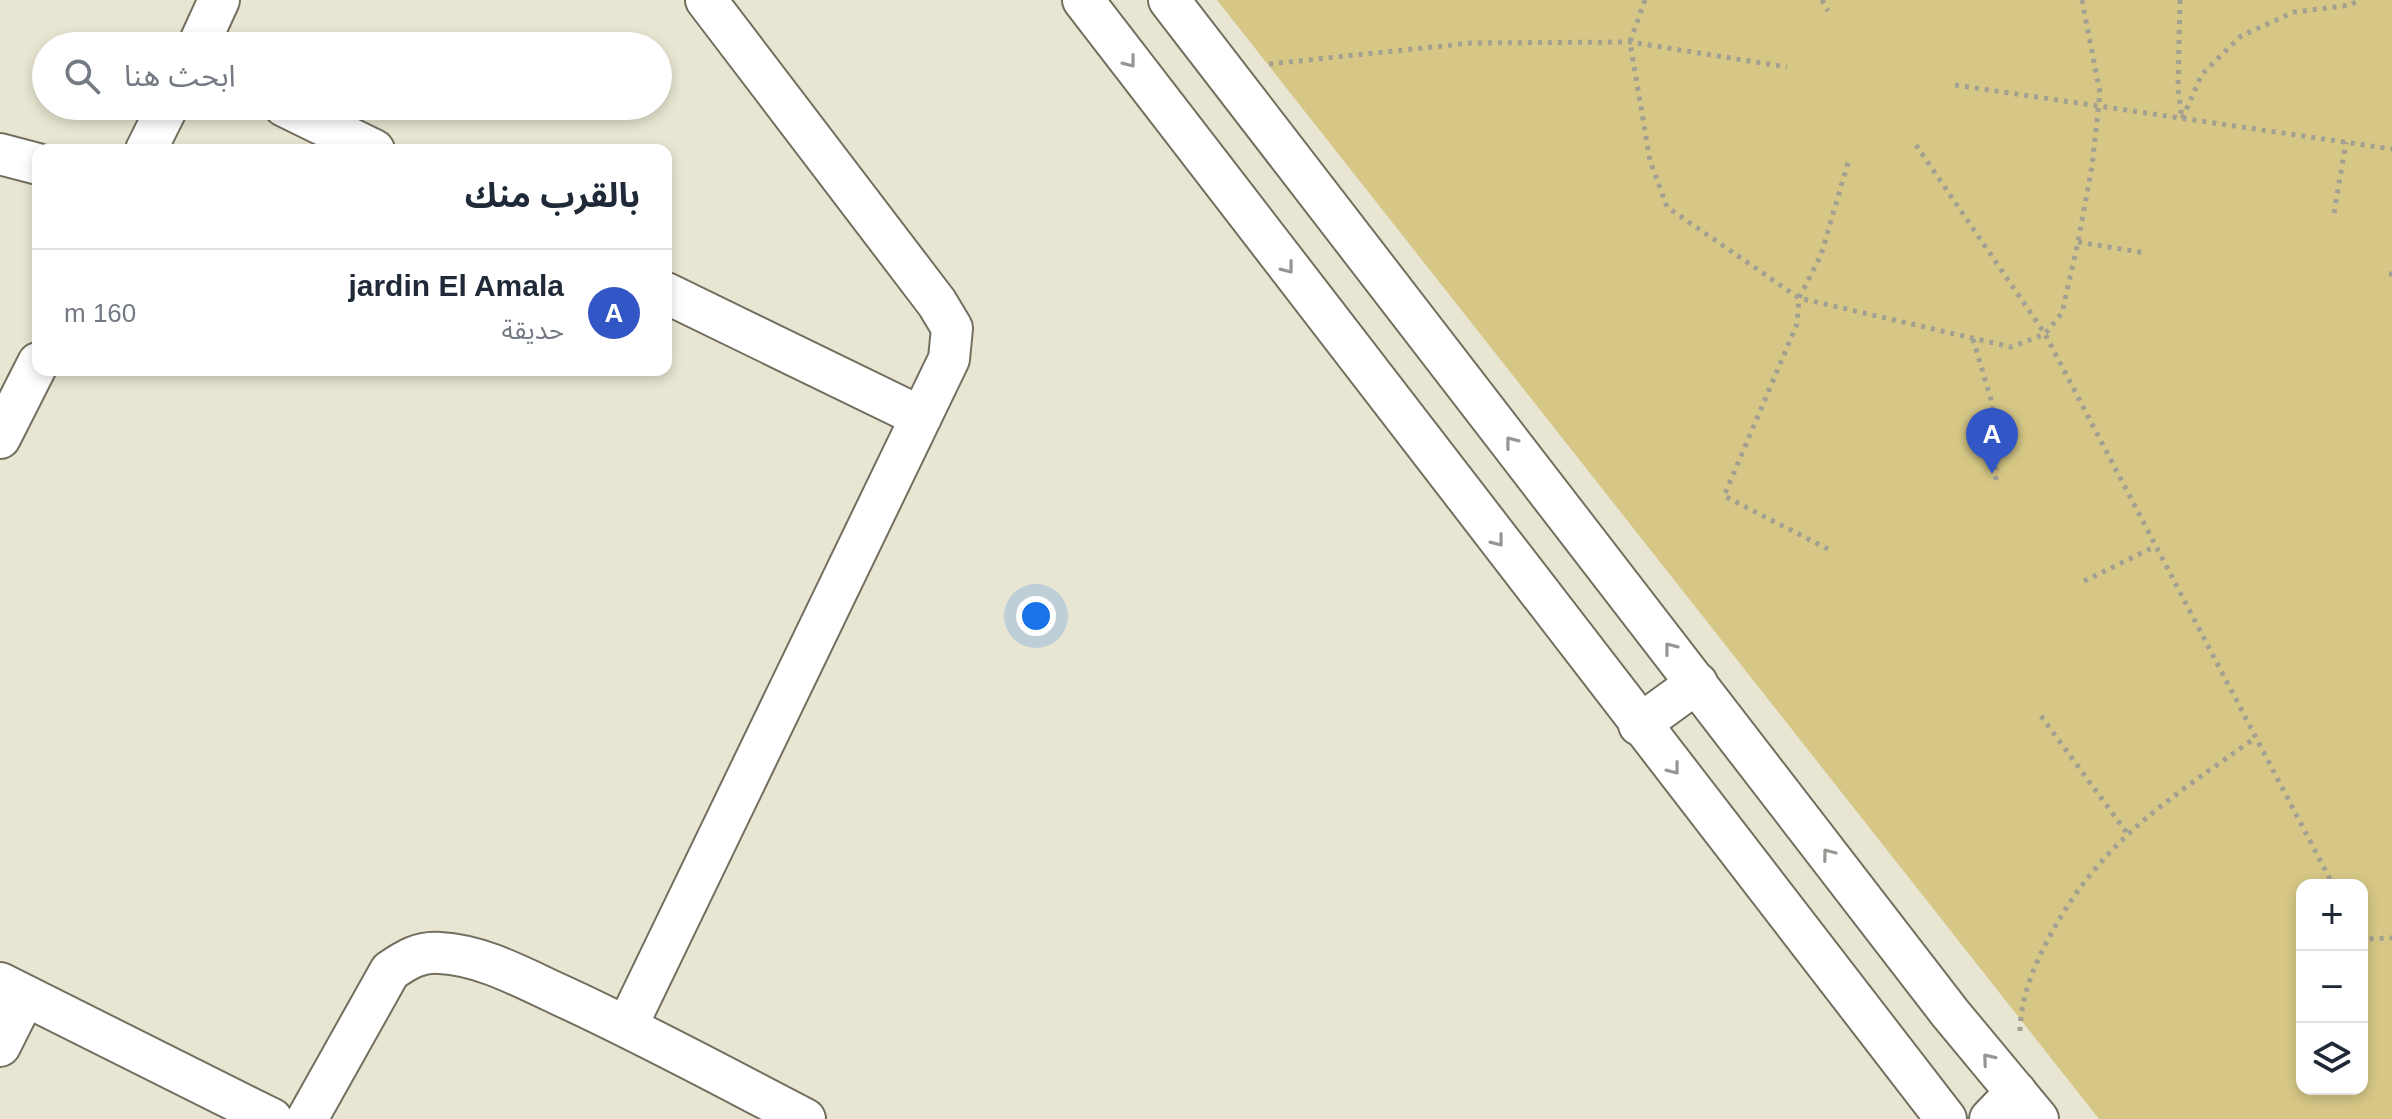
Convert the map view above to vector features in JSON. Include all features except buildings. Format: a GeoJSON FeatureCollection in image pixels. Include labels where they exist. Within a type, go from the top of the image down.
{"type":"FeatureCollection","features":[{"type":"Feature","properties":{"kind":"street"},"geometry":{"type":"LineString","coordinates":[[204,32],[219,0]]}},
{"type":"Feature","properties":{"kind":"street"},"geometry":{"type":"LineString","coordinates":[[627,1026],[949,359],[952,328],[937,303],[706,0]]}},
{"type":"Feature","properties":{"kind":"street"},"geometry":{"type":"LineString","coordinates":[[1083,0],[1639,725],[1946,1119]]}},
{"type":"Feature","properties":{"kind":"street"},"geometry":{"type":"LineString","coordinates":[[1169,0],[1950,1013],[2015,1110]]}},
{"type":"Feature","properties":{"kind":"street"},"geometry":{"type":"LineString","coordinates":[[149,144],[161,120]]}},
{"type":"Feature","properties":{"kind":"street"},"geometry":{"type":"LineString","coordinates":[[313,120],[362,144]]}},
{"type":"Feature","properties":{"kind":"street"},"geometry":{"type":"LineString","coordinates":[[0,154],[32,162]]}},
{"type":"Feature","properties":{"kind":"street"},"geometry":{"type":"LineString","coordinates":[[672,296],[921,417]]}},
{"type":"Feature","properties":{"kind":"street"},"geometry":{"type":"LineString","coordinates":[[0,438],[32,375]]}},
{"type":"Feature","properties":{"kind":"street"},"geometry":{"type":"LineString","coordinates":[[1639,725],[1697,683]]}},
{"type":"Feature","properties":{"kind":"street"},"geometry":{"type":"LineString","coordinates":[[307,1119],[390,971],[413,955],[439,952],[497,967],[627,1026],[805,1119]]}},
{"type":"Feature","properties":{"kind":"street"},"geometry":{"type":"LineString","coordinates":[[0,1046],[12,990],[272,1119]]}},
{"type":"Feature","properties":{"kind":"path"},"geometry":{"type":"LineString","coordinates":[[1645,0],[1630,42],[1650,161],[1667,207],[1799,298],[2011,347],[2045,334],[2062,313],[2078,242],[2099,104],[2093,50],[2082,0]]}},
{"type":"Feature","properties":{"kind":"path"},"geometry":{"type":"LineString","coordinates":[[1822,0],[1828,11]]}},
{"type":"Feature","properties":{"kind":"path"},"geometry":{"type":"LineString","coordinates":[[2180,0],[2178,88],[2182,119]]}},
{"type":"Feature","properties":{"kind":"path"},"geometry":{"type":"LineString","coordinates":[[2182,119],[2202,74],[2241,36],[2294,12],[2350,5],[2360,0]]}},
{"type":"Feature","properties":{"kind":"path"},"geometry":{"type":"LineString","coordinates":[[1220,67],[1315,61],[1471,43],[1630,42],[1787,67]]}},
{"type":"Feature","properties":{"kind":"path"},"geometry":{"type":"LineString","coordinates":[[1955,85],[2392,149]]}},
{"type":"Feature","properties":{"kind":"path"},"geometry":{"type":"LineString","coordinates":[[2334,213],[2346,142]]}},
{"type":"Feature","properties":{"kind":"path"},"geometry":{"type":"LineString","coordinates":[[1916,145],[2045,334],[2330,879]]}},
{"type":"Feature","properties":{"kind":"path"},"geometry":{"type":"LineString","coordinates":[[1828,549],[1724,496],[1797,324],[1799,298],[1821,255],[1849,159]]}},
{"type":"Feature","properties":{"kind":"path"},"geometry":{"type":"LineString","coordinates":[[2078,242],[2146,253]]}},
{"type":"Feature","properties":{"kind":"path"},"geometry":{"type":"LineString","coordinates":[[1973,339],[1992,403],[1996,482]]}},
{"type":"Feature","properties":{"kind":"path"},"geometry":{"type":"LineString","coordinates":[[2084,581],[2156,546]]}},
{"type":"Feature","properties":{"kind":"path"},"geometry":{"type":"LineString","coordinates":[[2041,716],[2127,833]]}},
{"type":"Feature","properties":{"kind":"path"},"geometry":{"type":"LineString","coordinates":[[2015,1110],[2021,1008],[2038,958],[2074,891],[2127,833],[2255,738]]}},
{"type":"Feature","properties":{"kind":"path"},"geometry":{"type":"LineString","coordinates":[[2368,939],[2392,938]]}},
{"type":"Feature","properties":{"kind":"shaded area"},"geometry":{"type":"Polygon","coordinates":[[[1217,0],[2392,0],[2392,1119],[2099,1119],[1217,0]]]}},
{"type":"Feature","properties":{"kind":"place","name":"jardin El Amala"},"geometry":{"type":"Point","coordinates":[1992,474]}}]}
